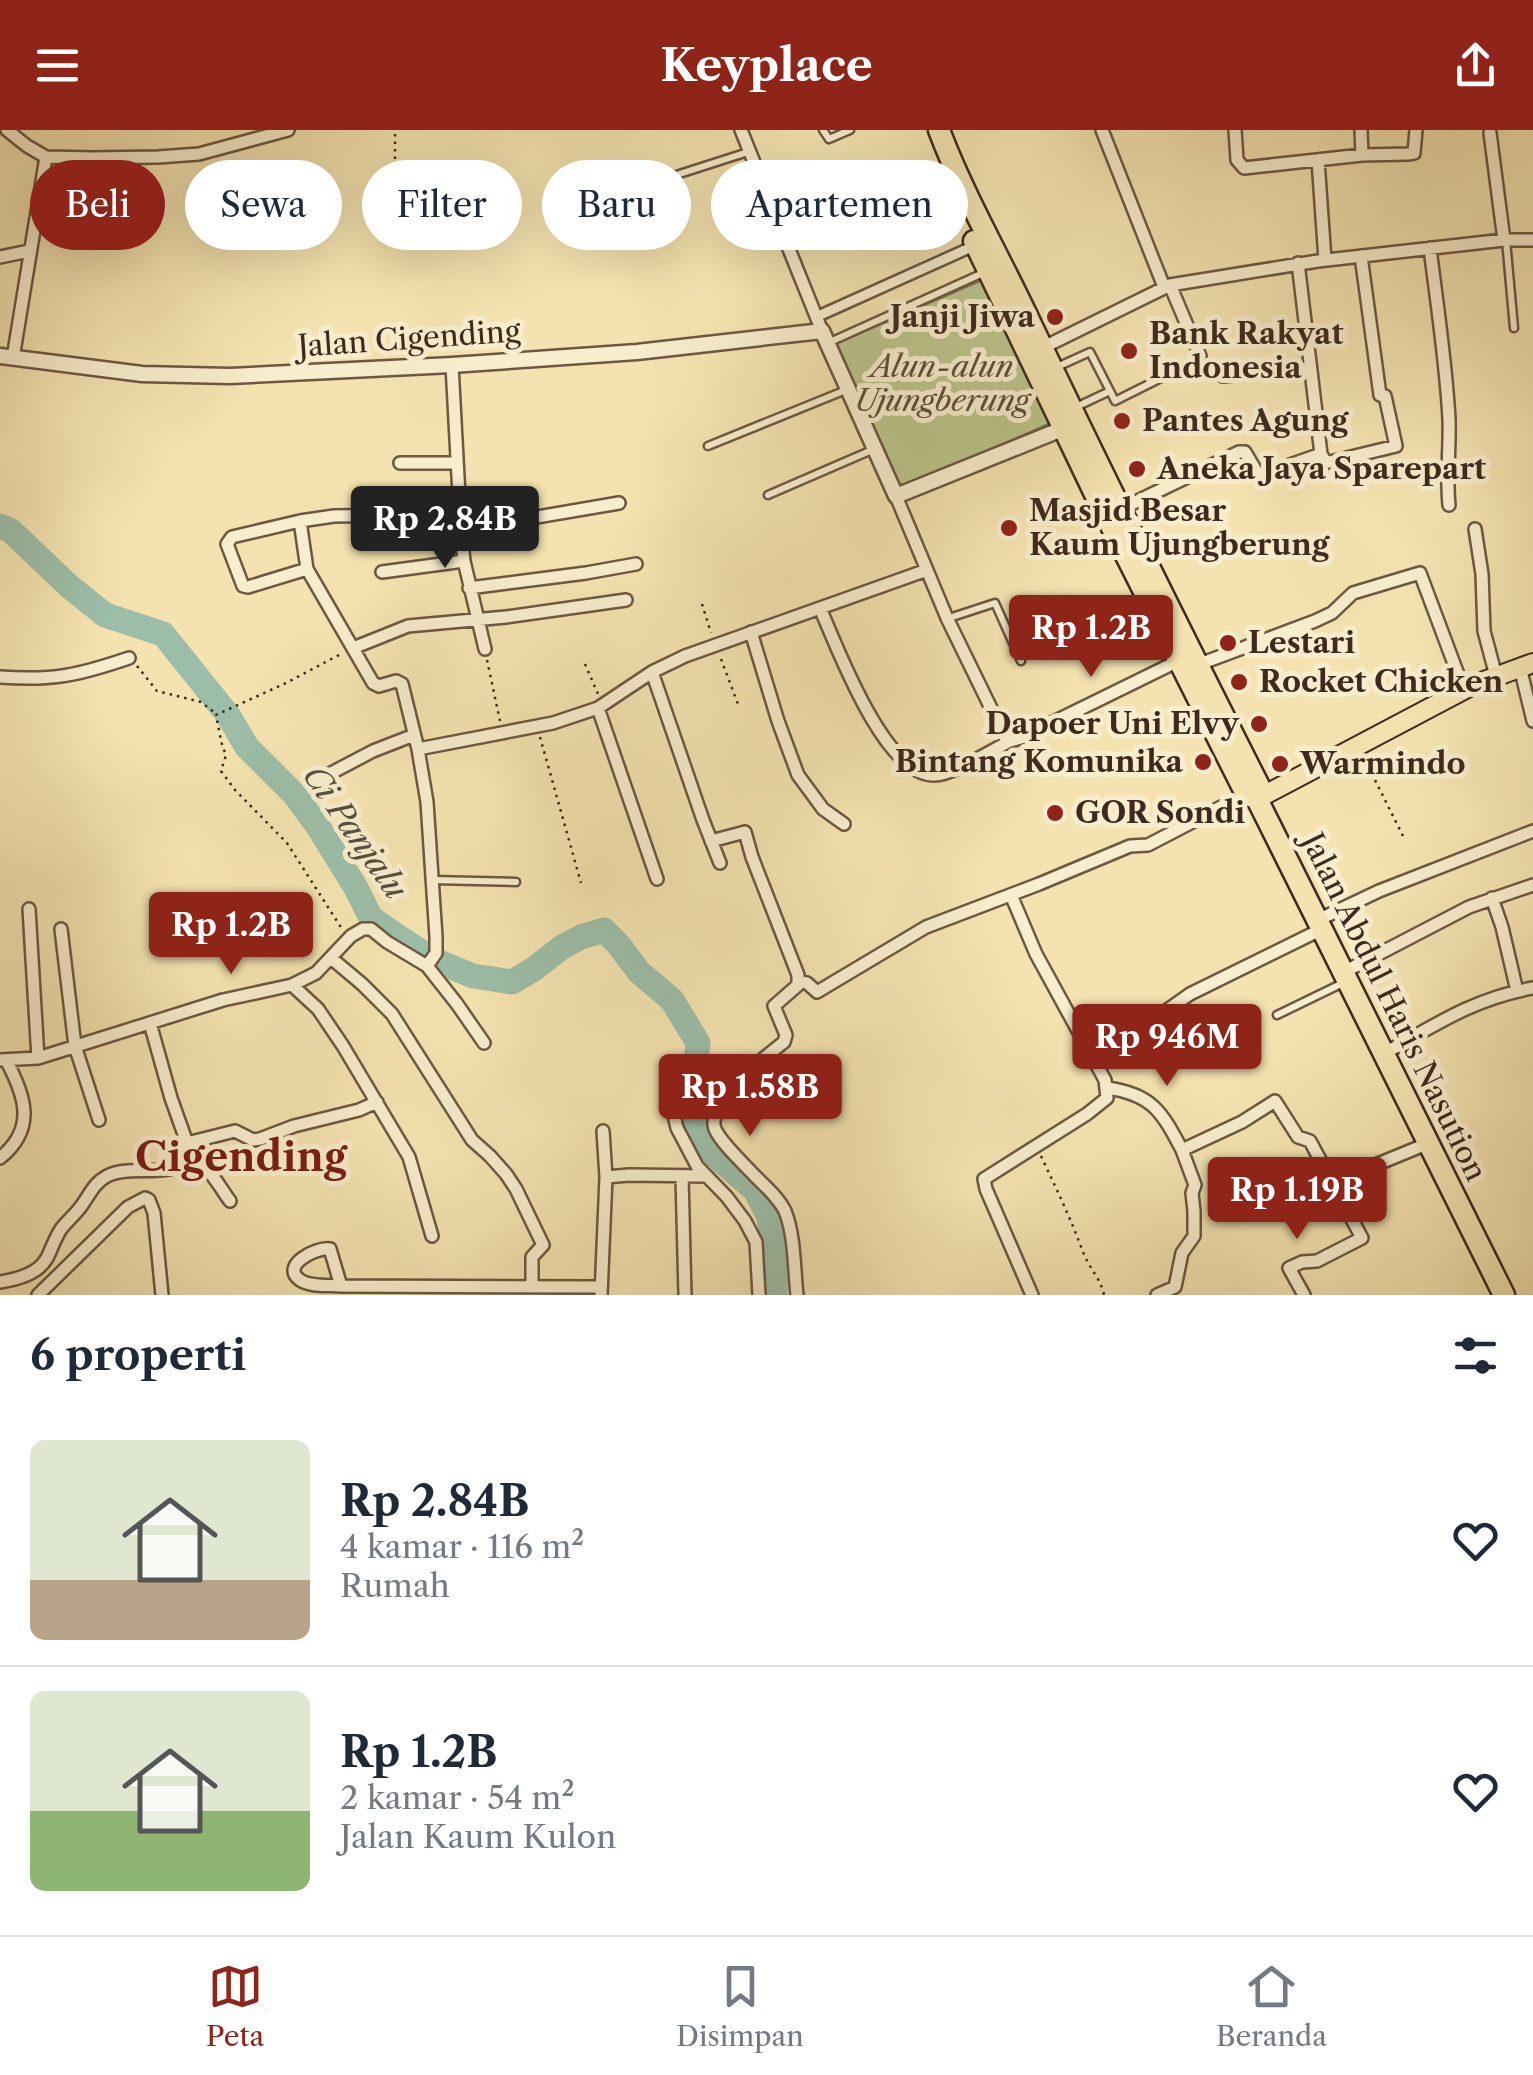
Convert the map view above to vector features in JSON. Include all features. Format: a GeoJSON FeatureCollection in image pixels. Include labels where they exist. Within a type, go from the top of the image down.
{"type":"FeatureCollection","features":[{"type":"Feature","properties":{"kind":"highway","name":"Jalan Abdul Haris Nasution"},"geometry":{"type":"LineString","coordinates":[[924,130],[988,270],[1120,510],[1188,663]]}},
{"type":"Feature","properties":{"kind":"highway","name":"Jalan Abdul Haris Nasution"},"geometry":{"type":"LineString","coordinates":[[939,130],[1053,370],[1091,496],[1259,786],[1252,796],[1347,976],[1504,1295]]}},
{"type":"Feature","properties":{"kind":"main road"},"geometry":{"type":"LineString","coordinates":[[1252,796],[1466,688],[1527,665]]}},
{"type":"Feature","properties":{"kind":"street"},"geometry":{"type":"LineString","coordinates":[[7,130],[46,157],[158,158],[199,154],[268,132],[288,130]]}},
{"type":"Feature","properties":{"kind":"street"},"geometry":{"type":"LineString","coordinates":[[740,130],[874,450],[1006,738]]}},
{"type":"Feature","properties":{"kind":"street"},"geometry":{"type":"LineString","coordinates":[[1102,130],[1200,356]]}},
{"type":"Feature","properties":{"kind":"street"},"geometry":{"type":"LineString","coordinates":[[1235,130],[1237,160],[1244,168],[1414,153],[1416,130]]}},
{"type":"Feature","properties":{"kind":"street"},"geometry":{"type":"LineString","coordinates":[[1361,130],[1362,155]]}},
{"type":"Feature","properties":{"kind":"street"},"geometry":{"type":"LineString","coordinates":[[1490,132],[1505,240]]}},
{"type":"Feature","properties":{"kind":"street"},"geometry":{"type":"LineString","coordinates":[[6,357],[46,157]]}},
{"type":"Feature","properties":{"kind":"street"},"geometry":{"type":"LineString","coordinates":[[1318,160],[1326,260]]}},
{"type":"Feature","properties":{"kind":"street"},"geometry":{"type":"LineString","coordinates":[[1042,348],[1167,286],[1298,263],[1533,240]]}},
{"type":"Feature","properties":{"kind":"street"},"geometry":{"type":"LineString","coordinates":[[822,330],[976,245]]}},
{"type":"Feature","properties":{"kind":"street"},"geometry":{"type":"LineString","coordinates":[[1430,248],[1446,369],[1450,505]]}},
{"type":"Feature","properties":{"kind":"street"},"geometry":{"type":"LineString","coordinates":[[0,257],[29,251]]}},
{"type":"Feature","properties":{"kind":"street"},"geometry":{"type":"LineString","coordinates":[[1298,263],[1320,454],[1330,462],[1396,446],[1385,396],[1380,395],[1361,256]]}},
{"type":"Feature","properties":{"kind":"street","name":"Jalan Cigending"},"geometry":{"type":"LineString","coordinates":[[6,357],[142,374],[322,373],[637,352],[822,330]]}},
{"type":"Feature","properties":{"kind":"street"},"geometry":{"type":"LineString","coordinates":[[452,365],[464,561],[485,649]]}},
{"type":"Feature","properties":{"kind":"street"},"geometry":{"type":"LineString","coordinates":[[1223,376],[1310,368]]}},
{"type":"Feature","properties":{"kind":"street"},"geometry":{"type":"LineString","coordinates":[[896,496],[1008,460],[1070,420]]}},
{"type":"Feature","properties":{"kind":"street"},"geometry":{"type":"LineString","coordinates":[[1120,510],[1239,452],[1245,452],[1258,474],[1320,454]]}},
{"type":"Feature","properties":{"kind":"street"},"geometry":{"type":"LineString","coordinates":[[400,463],[456,463]]}},
{"type":"Feature","properties":{"kind":"street"},"geometry":{"type":"LineString","coordinates":[[461,530],[620,503]]}},
{"type":"Feature","properties":{"kind":"street"},"geometry":{"type":"LineString","coordinates":[[307,569],[248,588],[240,582],[227,544],[232,537],[334,516],[460,514]]}},
{"type":"Feature","properties":{"kind":"street"},"geometry":{"type":"LineString","coordinates":[[300,521],[307,569],[376,686],[400,681],[427,802],[430,961],[484,1043]]}},
{"type":"Feature","properties":{"kind":"street"},"geometry":{"type":"LineString","coordinates":[[1475,529],[1482,574],[1484,631],[1496,676]]}},
{"type":"Feature","properties":{"kind":"street"},"geometry":{"type":"LineString","coordinates":[[382,572],[464,561]]}},
{"type":"Feature","properties":{"kind":"street"},"geometry":{"type":"LineString","coordinates":[[469,588],[636,564]]}},
{"type":"Feature","properties":{"kind":"street"},"geometry":{"type":"LineString","coordinates":[[418,749],[537,726],[600,706],[652,672],[716,645],[927,570]]}},
{"type":"Feature","properties":{"kind":"street"},"geometry":{"type":"LineString","coordinates":[[820,608],[864,706],[899,758],[920,772],[938,776],[1006,738],[1188,663],[1315,621],[1332,613],[1353,592],[1420,573],[1466,688]]}},
{"type":"Feature","properties":{"kind":"street"},"geometry":{"type":"LineString","coordinates":[[353,648],[408,626],[626,600]]}},
{"type":"Feature","properties":{"kind":"street"},"geometry":{"type":"LineString","coordinates":[[751,632],[798,775],[823,809],[844,824]]}},
{"type":"Feature","properties":{"kind":"street"},"geometry":{"type":"LineString","coordinates":[[0,677],[37,680],[84,674],[129,658]]}},
{"type":"Feature","properties":{"kind":"street"},"geometry":{"type":"LineString","coordinates":[[1527,665],[1533,721]]}},
{"type":"Feature","properties":{"kind":"street"},"geometry":{"type":"LineString","coordinates":[[652,672],[720,864]]}},
{"type":"Feature","properties":{"kind":"street"},"geometry":{"type":"LineString","coordinates":[[600,706],[656,879]]}},
{"type":"Feature","properties":{"kind":"street"},"geometry":{"type":"LineString","coordinates":[[316,781],[414,735]]}},
{"type":"Feature","properties":{"kind":"street"},"geometry":{"type":"LineString","coordinates":[[799,981],[817,992],[926,927],[1130,846],[1148,845],[1252,796]]}},
{"type":"Feature","properties":{"kind":"street"},"geometry":{"type":"LineString","coordinates":[[711,841],[745,832],[799,981],[774,1006],[786,1036],[784,1042],[711,1109]]}},
{"type":"Feature","properties":{"kind":"street"},"geometry":{"type":"LineString","coordinates":[[1087,1046],[1130,1024],[1158,1016],[1190,994],[1379,891],[1533,832]]}},
{"type":"Feature","properties":{"kind":"street"},"geometry":{"type":"LineString","coordinates":[[1347,976],[1432,924],[1533,885]]}},
{"type":"Feature","properties":{"kind":"street"},"geometry":{"type":"LineString","coordinates":[[1011,894],[1036,954],[1107,1088],[1106,1098],[1097,1106],[984,1179],[1032,1295]]}},
{"type":"Feature","properties":{"kind":"street"},"geometry":{"type":"LineString","coordinates":[[1492,898],[1517,991]]}},
{"type":"Feature","properties":{"kind":"street"},"geometry":{"type":"LineString","coordinates":[[29,909],[38,1058]]}},
{"type":"Feature","properties":{"kind":"street"},"geometry":{"type":"LineString","coordinates":[[61,929],[75,1046],[100,1120]]}},
{"type":"Feature","properties":{"kind":"street"},"geometry":{"type":"LineString","coordinates":[[0,1158],[24,1130],[25,1116],[17,1084],[3,1060],[38,1058],[222,1000],[292,985],[316,973],[348,938],[363,929],[371,929],[387,942],[430,961]]}},
{"type":"Feature","properties":{"kind":"street"},"geometry":{"type":"LineString","coordinates":[[331,958],[392,1014],[472,1140],[516,1189],[543,1245],[532,1257],[532,1286]]}},
{"type":"Feature","properties":{"kind":"street"},"geometry":{"type":"LineString","coordinates":[[292,985],[318,1009],[411,1161],[432,1236]]}},
{"type":"Feature","properties":{"kind":"street"},"geometry":{"type":"LineString","coordinates":[[1385,1053],[1479,1002],[1533,988]]}},
{"type":"Feature","properties":{"kind":"street"},"geometry":{"type":"LineString","coordinates":[[0,1282],[40,1268],[61,1230],[102,1179],[112,1173],[168,1170],[184,1164],[189,1157],[150,1024]]}},
{"type":"Feature","properties":{"kind":"street"},"geometry":{"type":"LineString","coordinates":[[680,1080],[681,1101],[673,1111],[677,1128],[697,1166],[746,1221],[756,1242],[758,1295]]}},
{"type":"Feature","properties":{"kind":"street"},"geometry":{"type":"LineString","coordinates":[[1107,1088],[1139,1096],[1162,1113],[1195,1185],[1194,1236],[1182,1254],[1174,1287],[1156,1295]]}},
{"type":"Feature","properties":{"kind":"street"},"geometry":{"type":"LineString","coordinates":[[681,1101],[711,1109]]}},
{"type":"Feature","properties":{"kind":"street"},"geometry":{"type":"LineString","coordinates":[[1182,1150],[1242,1122],[1275,1101],[1298,1137],[1310,1142],[1362,1238],[1318,1261],[1289,1268],[1304,1295]]}},
{"type":"Feature","properties":{"kind":"street"},"geometry":{"type":"LineString","coordinates":[[188,1143],[235,1131],[253,1140],[260,1139],[377,1102]]}},
{"type":"Feature","properties":{"kind":"street"},"geometry":{"type":"LineString","coordinates":[[711,1109],[714,1128],[784,1210],[797,1295]]}},
{"type":"Feature","properties":{"kind":"street"},"geometry":{"type":"LineString","coordinates":[[340,1286],[532,1286],[600,1291],[606,1177],[603,1130]]}},
{"type":"Feature","properties":{"kind":"street"},"geometry":{"type":"LineString","coordinates":[[1334,1182],[1429,1143]]}},
{"type":"Feature","properties":{"kind":"street"},"geometry":{"type":"LineString","coordinates":[[189,1157],[204,1165],[230,1201]]}},
{"type":"Feature","properties":{"kind":"street"},"geometry":{"type":"LineString","coordinates":[[682,1176],[685,1295]]}},
{"type":"Feature","properties":{"kind":"street"},"geometry":{"type":"LineString","coordinates":[[606,1177],[707,1176]]}},
{"type":"Feature","properties":{"kind":"street"},"geometry":{"type":"LineString","coordinates":[[38,1295],[128,1208],[145,1198],[150,1200],[154,1213],[162,1295]]}},
{"type":"Feature","properties":{"kind":"lane"},"geometry":{"type":"LineString","coordinates":[[823,130],[828,139],[850,130]]}},
{"type":"Feature","properties":{"kind":"lane"},"geometry":{"type":"LineString","coordinates":[[691,170],[749,152]]}},
{"type":"Feature","properties":{"kind":"lane"},"geometry":{"type":"LineString","coordinates":[[1505,240],[1514,328]]}},
{"type":"Feature","properties":{"kind":"lane"},"geometry":{"type":"LineString","coordinates":[[822,330],[988,270]]}},
{"type":"Feature","properties":{"kind":"lane"},"geometry":{"type":"LineString","coordinates":[[1053,370],[1090,352],[1115,401],[1172,373]]}},
{"type":"Feature","properties":{"kind":"lane"},"geometry":{"type":"LineString","coordinates":[[708,446],[848,390]]}},
{"type":"Feature","properties":{"kind":"lane"},"geometry":{"type":"LineString","coordinates":[[1070,420],[1110,391]]}},
{"type":"Feature","properties":{"kind":"lane"},"geometry":{"type":"LineString","coordinates":[[768,494],[874,450]]}},
{"type":"Feature","properties":{"kind":"lane"},"geometry":{"type":"LineString","coordinates":[[948,618],[994,603],[1020,661]]}},
{"type":"Feature","properties":{"kind":"lane"},"geometry":{"type":"LineString","coordinates":[[431,880],[516,882]]}},
{"type":"Feature","properties":{"kind":"lane"},"geometry":{"type":"LineString","coordinates":[[1277,1015],[1347,976]]}},
{"type":"Feature","properties":{"kind":"path"},"geometry":{"type":"LineString","coordinates":[[395,130],[395,160]]}},
{"type":"Feature","properties":{"kind":"path"},"geometry":{"type":"LineString","coordinates":[[702,604],[738,704]]}},
{"type":"Feature","properties":{"kind":"path"},"geometry":{"type":"LineString","coordinates":[[218,714],[353,648]]}},
{"type":"Feature","properties":{"kind":"path"},"geometry":{"type":"LineString","coordinates":[[485,649],[502,733]]}},
{"type":"Feature","properties":{"kind":"path"},"geometry":{"type":"LineString","coordinates":[[129,658],[157,691],[201,702],[218,714],[226,755],[220,772],[287,842],[348,938]]}},
{"type":"Feature","properties":{"kind":"path"},"geometry":{"type":"LineString","coordinates":[[585,664],[600,706]]}},
{"type":"Feature","properties":{"kind":"path"},"geometry":{"type":"LineString","coordinates":[[537,726],[580,883]]}},
{"type":"Feature","properties":{"kind":"path"},"geometry":{"type":"LineString","coordinates":[[1358,745],[1403,836]]}},
{"type":"Feature","properties":{"kind":"path"},"geometry":{"type":"LineString","coordinates":[[1036,1146],[1104,1295]]}},
{"type":"Feature","properties":{"kind":"green space","name":"Alun-alun Ujungberung"},"geometry":{"type":"Polygon","coordinates":[[[984,279],[1053,422],[912,486],[897,484],[834,344],[984,279]]]}},
{"type":"Feature","properties":{"kind":"waterway","name":"Ci Panjalu"},"geometry":{"type":"LineString","coordinates":[[0,526],[10,530],[105,615],[163,634],[228,715],[247,747],[295,795],[319,828],[371,918],[400,938],[432,959],[473,976],[512,982],[562,947],[604,930],[639,972],[672,1000],[698,1043],[690,1111],[708,1149],[755,1190],[769,1217],[775,1295]]}},
{"type":"Feature","properties":{"kind":"place","name":"Janji Jiwa"},"geometry":{"type":"Point","coordinates":[1055,317]}},
{"type":"Feature","properties":{"kind":"place","name":"Bank Rakyat Indonesia"},"geometry":{"type":"Point","coordinates":[1129,351]}},
{"type":"Feature","properties":{"kind":"place","name":"Pantes Agung"},"geometry":{"type":"Point","coordinates":[1122,421]}},
{"type":"Feature","properties":{"kind":"place","name":"Aneka Jaya Sparepart"},"geometry":{"type":"Point","coordinates":[1137,469]}},
{"type":"Feature","properties":{"kind":"place","name":"Masjid Besar Kaum Ujungberung"},"geometry":{"type":"Point","coordinates":[1009,528]}},
{"type":"Feature","properties":{"kind":"place","name":"Lestari"},"geometry":{"type":"Point","coordinates":[1228,643]}},
{"type":"Feature","properties":{"kind":"place","name":"Rocket Chicken"},"geometry":{"type":"Point","coordinates":[1239,682]}},
{"type":"Feature","properties":{"kind":"place","name":"Dapoer Uni Elvy"},"geometry":{"type":"Point","coordinates":[1259,724]}},
{"type":"Feature","properties":{"kind":"place","name":"Bintang Komunika"},"geometry":{"type":"Point","coordinates":[1203,762]}},
{"type":"Feature","properties":{"kind":"place","name":"Warmindo"},"geometry":{"type":"Point","coordinates":[1280,764]}},
{"type":"Feature","properties":{"kind":"place","name":"GOR Sondi"},"geometry":{"type":"Point","coordinates":[1055,813]}},
{"type":"Feature","properties":{"kind":"district","name":"Cigending"},"geometry":{"type":"Point","coordinates":[241,1157]}}]}
